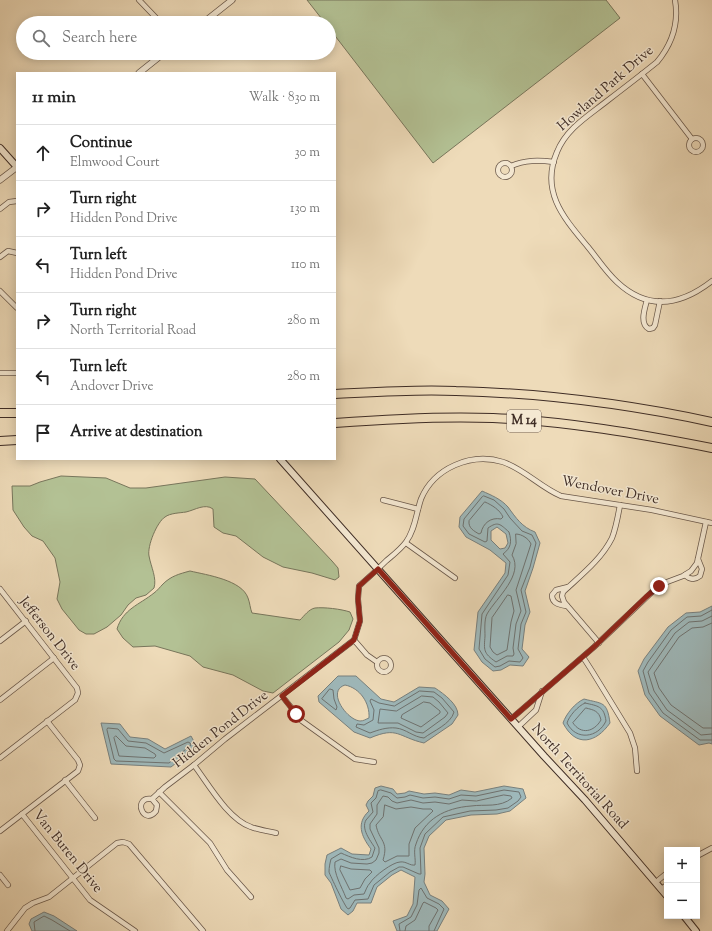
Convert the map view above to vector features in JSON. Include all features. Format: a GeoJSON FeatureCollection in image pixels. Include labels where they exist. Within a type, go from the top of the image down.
{"type":"FeatureCollection","features":[{"type":"Feature","properties":{"kind":"highway","name":"M 14"},"geometry":{"type":"LineString","coordinates":[[336,394],[456,391],[523,395],[633,407],[712,422]]}},
{"type":"Feature","properties":{"kind":"highway"},"geometry":{"type":"LineString","coordinates":[[0,413],[16,412]]}},
{"type":"Feature","properties":{"kind":"highway","name":"M 14"},"geometry":{"type":"LineString","coordinates":[[336,423],[423,418],[494,418],[586,427],[653,436],[712,448]]}},
{"type":"Feature","properties":{"kind":"highway"},"geometry":{"type":"LineString","coordinates":[[0,441],[16,440]]}},
{"type":"Feature","properties":{"kind":"main road"},"geometry":{"type":"LineString","coordinates":[[0,148],[16,166]]}},
{"type":"Feature","properties":{"kind":"main road","name":"North Territorial Road"},"geometry":{"type":"LineString","coordinates":[[281,460],[595,812],[664,892]]}},
{"type":"Feature","properties":{"kind":"main road"},"geometry":{"type":"LineString","coordinates":[[686,919],[696,931]]}},
{"type":"Feature","properties":{"kind":"street"},"geometry":{"type":"LineString","coordinates":[[139,0],[154,16]]}},
{"type":"Feature","properties":{"kind":"street"},"geometry":{"type":"LineString","coordinates":[[210,16],[225,2],[232,0]]}},
{"type":"Feature","properties":{"kind":"street","name":"Howland Park Drive"},"geometry":{"type":"LineString","coordinates":[[675,0],[675,27],[669,45],[657,62],[573,129],[561,144],[554,162],[552,190],[556,203],[563,215],[616,281],[631,293],[647,300],[660,302],[672,301],[690,296],[712,281]]}},
{"type":"Feature","properties":{"kind":"street"},"geometry":{"type":"LineString","coordinates":[[140,72],[155,60]]}},
{"type":"Feature","properties":{"kind":"street"},"geometry":{"type":"LineString","coordinates":[[642,74],[692,139]]}},
{"type":"Feature","properties":{"kind":"street"},"geometry":{"type":"LineString","coordinates":[[511,166],[532,160],[554,162]]}},
{"type":"Feature","properties":{"kind":"street"},"geometry":{"type":"LineString","coordinates":[[0,180],[16,168]]}},
{"type":"Feature","properties":{"kind":"street"},"geometry":{"type":"LineString","coordinates":[[0,209],[9,202],[16,201]]}},
{"type":"Feature","properties":{"kind":"street"},"geometry":{"type":"LineString","coordinates":[[0,257],[8,251],[16,252]]}},
{"type":"Feature","properties":{"kind":"street"},"geometry":{"type":"LineString","coordinates":[[1,293],[16,307]]}},
{"type":"Feature","properties":{"kind":"street"},"geometry":{"type":"LineString","coordinates":[[647,300],[643,322],[644,326],[649,329],[653,328],[655,325],[660,302]]}},
{"type":"Feature","properties":{"kind":"street"},"geometry":{"type":"LineString","coordinates":[[0,373],[16,373]]}},
{"type":"Feature","properties":{"kind":"street","name":"Wendover Drive"},"geometry":{"type":"LineString","coordinates":[[378,569],[406,543],[413,529],[422,499],[434,480],[443,472],[463,462],[483,459],[498,461],[510,465],[548,490],[561,496],[620,505],[712,523]]}},
{"type":"Feature","properties":{"kind":"street"},"geometry":{"type":"LineString","coordinates":[[382,500],[418,509]]}},
{"type":"Feature","properties":{"kind":"street"},"geometry":{"type":"LineString","coordinates":[[599,643],[561,597],[563,592],[592,564],[608,545],[615,530],[620,505]]}},
{"type":"Feature","properties":{"kind":"street"},"geometry":{"type":"LineString","coordinates":[[511,719],[599,643],[654,590],[667,582],[689,573],[695,567],[706,522]]}},
{"type":"Feature","properties":{"kind":"street"},"geometry":{"type":"LineString","coordinates":[[406,543],[455,578]]}},
{"type":"Feature","properties":{"kind":"street"},"geometry":{"type":"LineString","coordinates":[[685,575],[694,579],[700,576],[702,569],[698,559]]}},
{"type":"Feature","properties":{"kind":"street"},"geometry":{"type":"LineString","coordinates":[[377,662],[367,655],[354,640],[360,621],[358,599],[359,586],[378,569]]}},
{"type":"Feature","properties":{"kind":"street"},"geometry":{"type":"LineString","coordinates":[[567,606],[556,603],[552,600],[552,595],[556,590],[568,587]]}},
{"type":"Feature","properties":{"kind":"street","name":"Jefferson Drive"},"geometry":{"type":"LineString","coordinates":[[0,589],[77,688],[78,693],[75,700],[47,721]]}},
{"type":"Feature","properties":{"kind":"street"},"geometry":{"type":"LineString","coordinates":[[0,641],[26,621]]}},
{"type":"Feature","properties":{"kind":"street","name":"Hidden Pond Drive"},"geometry":{"type":"LineString","coordinates":[[152,799],[225,739],[354,640]]}},
{"type":"Feature","properties":{"kind":"street"},"geometry":{"type":"LineString","coordinates":[[582,657],[630,733],[635,748],[637,771]]}},
{"type":"Feature","properties":{"kind":"street"},"geometry":{"type":"LineString","coordinates":[[0,700],[54,658]]}},
{"type":"Feature","properties":{"kind":"street"},"geometry":{"type":"LineString","coordinates":[[518,726],[536,710],[542,692]]}},
{"type":"Feature","properties":{"kind":"street"},"geometry":{"type":"LineString","coordinates":[[282,696],[302,721],[355,758],[374,762]]}},
{"type":"Feature","properties":{"kind":"street"},"geometry":{"type":"LineString","coordinates":[[0,758],[47,721],[79,763],[78,771],[0,831]]}},
{"type":"Feature","properties":{"kind":"street"},"geometry":{"type":"LineString","coordinates":[[194,765],[235,818],[251,827],[276,834]]}},
{"type":"Feature","properties":{"kind":"street"},"geometry":{"type":"LineString","coordinates":[[65,780],[95,818]]}},
{"type":"Feature","properties":{"kind":"street"},"geometry":{"type":"LineString","coordinates":[[159,792],[210,843],[227,870],[250,897]]}},
{"type":"Feature","properties":{"kind":"street","name":"Van Buren Drive"},"geometry":{"type":"LineString","coordinates":[[22,814],[72,879],[94,904],[135,931]]}},
{"type":"Feature","properties":{"kind":"street"},"geometry":{"type":"LineString","coordinates":[[6,931],[25,908],[33,903],[50,897],[117,844],[126,843],[203,931]]}},
{"type":"Feature","properties":{"kind":"street"},"geometry":{"type":"LineString","coordinates":[[700,854],[712,848]]}},
{"type":"Feature","properties":{"kind":"street"},"geometry":{"type":"LineString","coordinates":[[0,875],[8,885]]}},
{"type":"Feature","properties":{"kind":"street"},"geometry":{"type":"LineString","coordinates":[[656,882],[664,875]]}},
{"type":"Feature","properties":{"kind":"green space"},"geometry":{"type":"Polygon","coordinates":[[[307,0],[606,0],[620,18],[433,163],[336,37],[336,16],[320,16],[307,0]]]}},
{"type":"Feature","properties":{"kind":"green space"},"geometry":{"type":"Polygon","coordinates":[[[61,476],[106,478],[130,488],[146,488],[225,477],[255,479],[338,568],[339,577],[335,580],[312,573],[283,567],[263,557],[236,536],[223,533],[214,527],[213,509],[210,507],[175,513],[165,517],[162,520],[153,535],[149,556],[154,576],[154,588],[146,595],[136,598],[128,605],[121,615],[107,627],[94,634],[86,634],[79,630],[62,609],[57,599],[60,582],[55,558],[43,541],[32,536],[24,527],[13,510],[12,486],[30,486],[61,476]]]}},
{"type":"Feature","properties":{"kind":"green space"},"geometry":{"type":"Polygon","coordinates":[[[190,571],[223,579],[239,587],[248,598],[252,613],[300,620],[315,608],[328,608],[350,612],[353,619],[349,630],[339,642],[273,693],[263,691],[233,675],[203,667],[190,656],[155,646],[133,647],[123,638],[117,629],[123,617],[127,612],[155,592],[169,579],[190,571]]]}},
{"type":"Feature","properties":{"kind":"water"},"geometry":{"type":"Polygon","coordinates":[[[482,491],[505,504],[523,525],[535,532],[540,543],[525,591],[530,612],[525,625],[522,649],[529,657],[523,666],[510,665],[501,670],[493,671],[482,662],[474,650],[478,612],[505,573],[506,563],[490,550],[466,537],[459,527],[460,517],[482,491]],[[497,527],[491,531],[491,540],[500,549],[505,548],[508,543],[506,534],[497,527]]]}},
{"type":"Feature","properties":{"kind":"water"},"geometry":{"type":"Polygon","coordinates":[[[712,606],[712,744],[709,743],[699,745],[660,716],[645,695],[638,671],[644,659],[668,627],[686,613],[700,612],[712,606]]]}},
{"type":"Feature","properties":{"kind":"water"},"geometry":{"type":"Polygon","coordinates":[[[338,676],[356,676],[381,699],[394,702],[419,687],[435,688],[453,703],[456,707],[458,715],[452,724],[424,743],[393,733],[387,733],[370,738],[354,732],[319,702],[318,696],[338,676]],[[345,685],[340,688],[338,699],[340,705],[350,716],[355,719],[361,721],[369,718],[368,707],[363,697],[355,689],[345,685]]]}},
{"type":"Feature","properties":{"kind":"water"},"geometry":{"type":"Polygon","coordinates":[[[584,699],[603,705],[609,716],[610,723],[599,735],[586,740],[574,736],[568,731],[563,723],[571,709],[584,699]]]}},
{"type":"Feature","properties":{"kind":"water"},"geometry":{"type":"Polygon","coordinates":[[[101,723],[120,724],[130,737],[148,739],[165,749],[191,736],[197,747],[171,767],[111,764],[101,723]]]}},
{"type":"Feature","properties":{"kind":"water"},"geometry":{"type":"Polygon","coordinates":[[[381,786],[393,789],[397,794],[409,791],[424,794],[435,793],[449,795],[461,790],[475,792],[504,786],[523,789],[526,798],[510,811],[497,814],[471,815],[446,820],[429,836],[424,848],[424,882],[430,895],[442,901],[449,909],[437,931],[397,931],[393,921],[407,916],[413,904],[415,877],[401,870],[377,887],[371,903],[357,903],[353,911],[348,915],[341,909],[331,883],[325,875],[327,855],[341,848],[352,854],[369,855],[371,849],[361,830],[361,825],[362,820],[369,811],[366,805],[368,801],[373,796],[375,788],[381,786]]]}},
{"type":"Feature","properties":{"kind":"water"},"geometry":{"type":"Polygon","coordinates":[[[44,912],[54,916],[77,931],[32,931],[29,924],[31,919],[44,912]]]}},
{"type":"Feature","properties":{"kind":"route"},"geometry":{"type":"LineString","coordinates":[[296,714],[282,696],[354,640],[360,621],[358,599],[359,586],[378,569],[511,719],[594,647],[659,586]]}}]}
